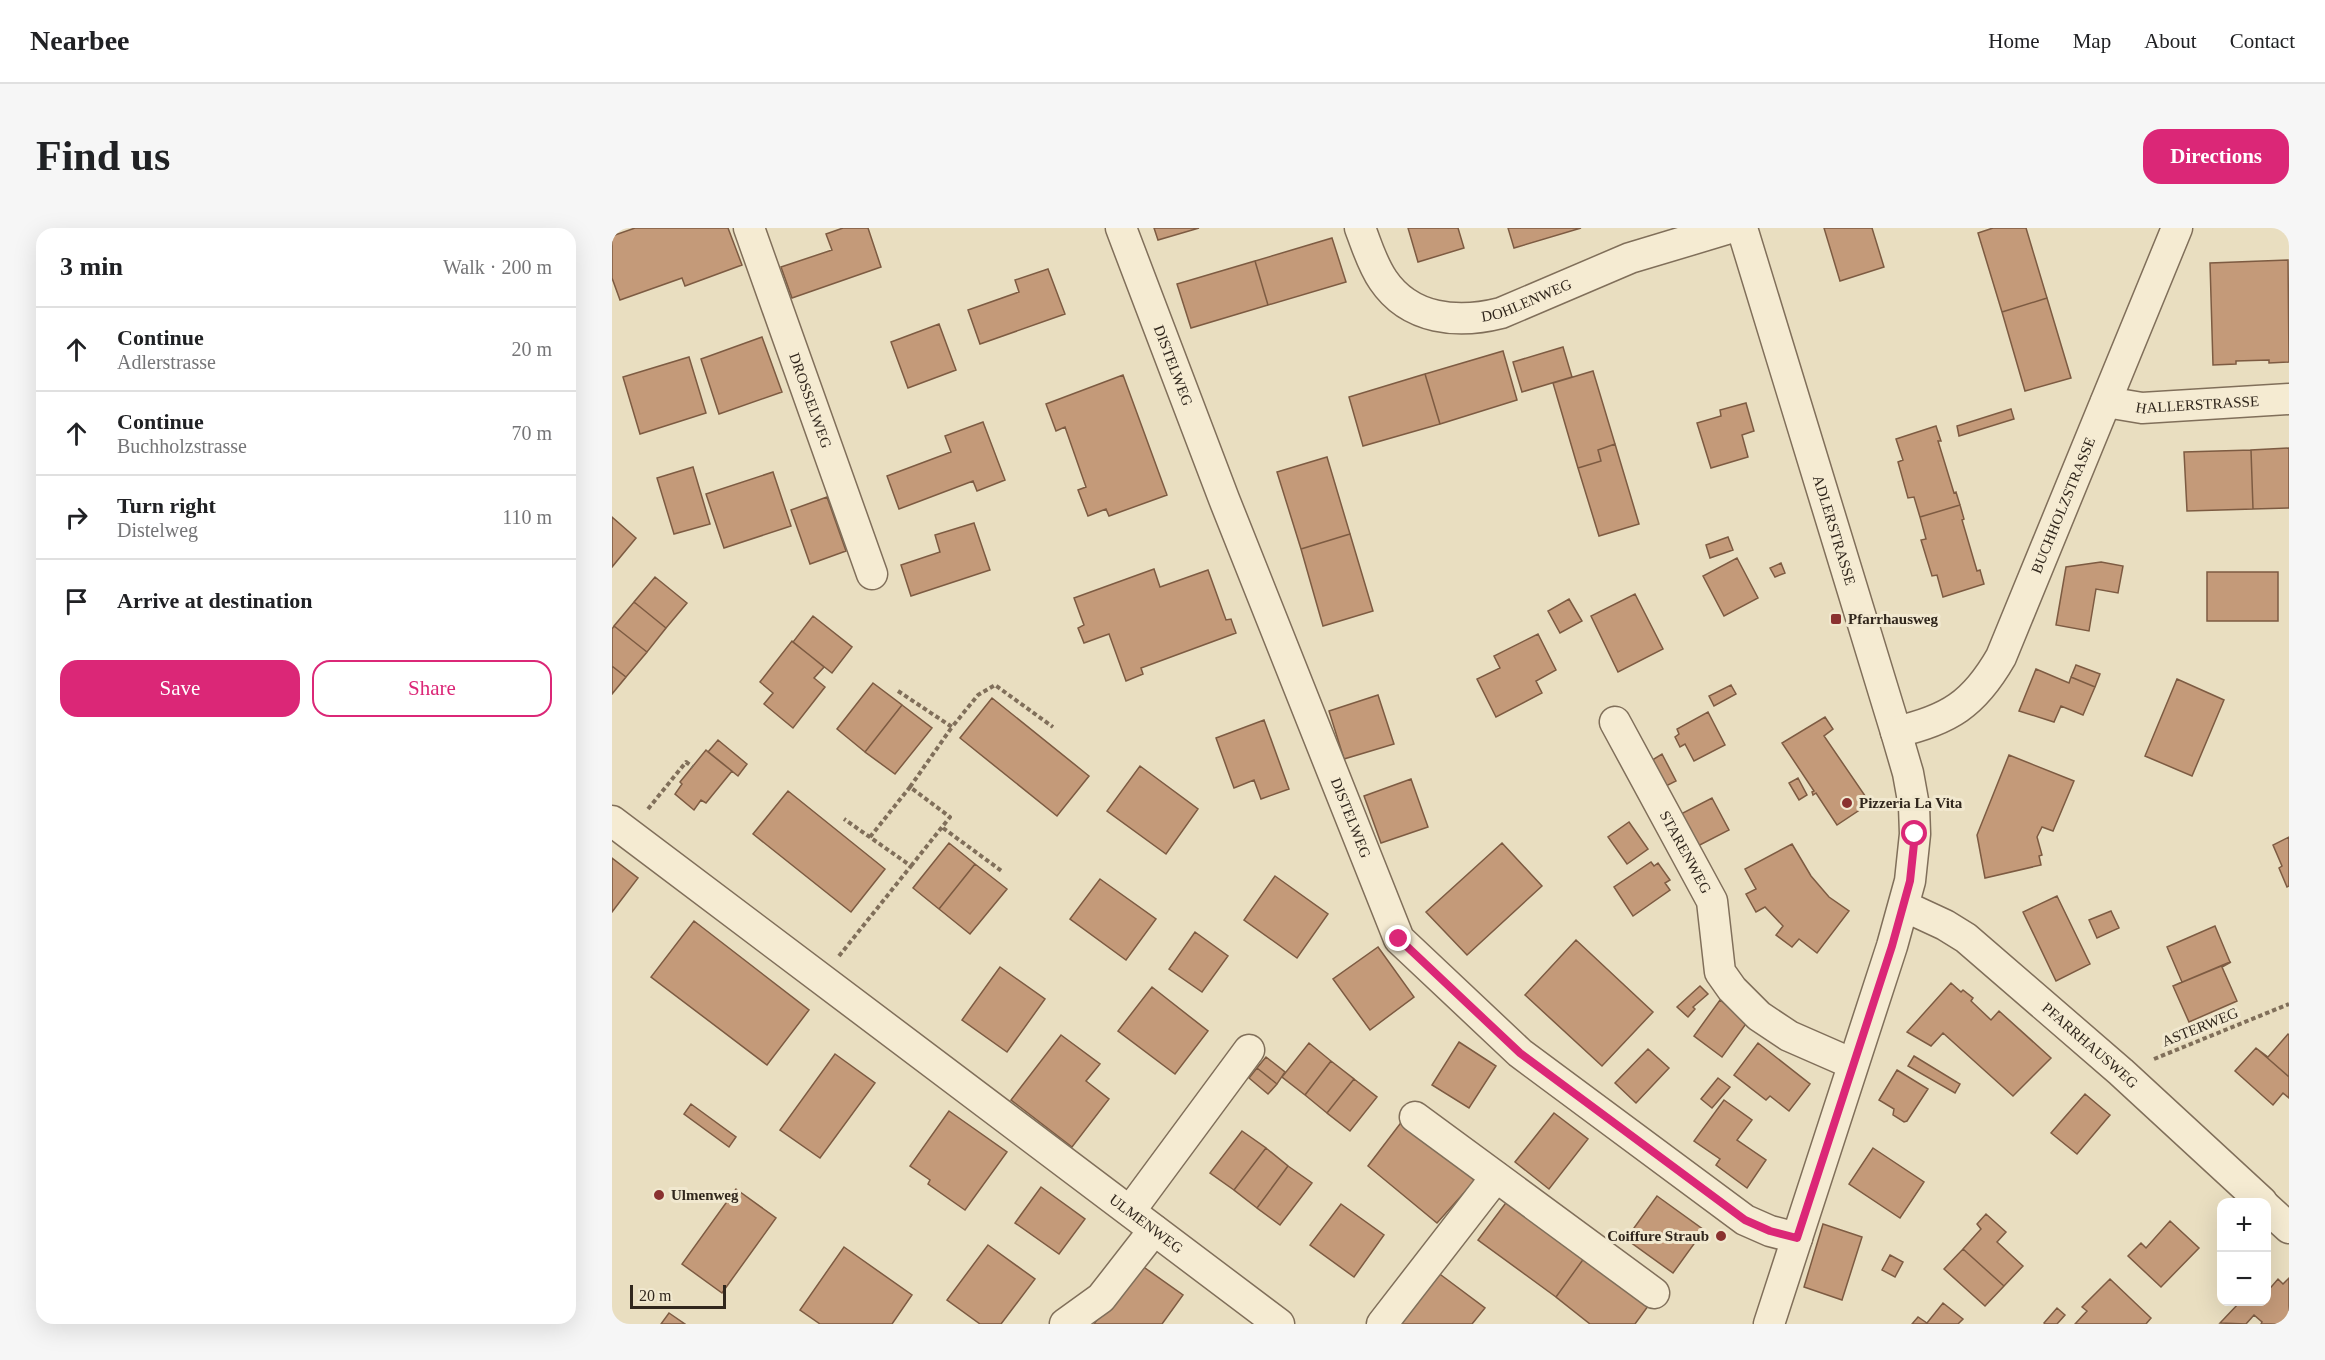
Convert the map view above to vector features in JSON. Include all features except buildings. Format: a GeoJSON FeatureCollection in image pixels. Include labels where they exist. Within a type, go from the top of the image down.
{"type":"FeatureCollection","features":[{"type":"Feature","properties":{"kind":"street","name":"DROSSELWEG"},"geometry":{"type":"LineString","coordinates":[[748,228],[872,574]]}},
{"type":"Feature","properties":{"kind":"street","name":"DISTELWEG"},"geometry":{"type":"LineString","coordinates":[[1122,228],[1224,499],[1399,939],[1520,1053],[1745,1220],[1770,1231],[1797,1238]]}},
{"type":"Feature","properties":{"kind":"street","name":"DOHLENWEG"},"geometry":{"type":"LineString","coordinates":[[1360,228],[1374,266],[1392,292],[1422,312],[1455,319],[1479,318],[1501,312],[1630,258],[1730,228]]}},
{"type":"Feature","properties":{"kind":"street","name":"ADLERSTRASSE"},"geometry":{"type":"LineString","coordinates":[[1742,228],[1896,732],[1911,788],[1915,834],[1904,906]]}},
{"type":"Feature","properties":{"kind":"street","name":"BUCHHOLZSTRASSE"},"geometry":{"type":"LineString","coordinates":[[1896,732],[1943,718],[1975,695],[1991,675],[2013,632],[2177,228]]}},
{"type":"Feature","properties":{"kind":"street","name":"HALLERSTRASSE"},"geometry":{"type":"LineString","coordinates":[[2106,402],[2142,408],[2289,399]]}},
{"type":"Feature","properties":{"kind":"street","name":"STARENWEG"},"geometry":{"type":"LineString","coordinates":[[1615,722],[1712,901],[1720,972],[1732,989],[1759,1016],[1789,1036],[1854,1064]]}},
{"type":"Feature","properties":{"kind":"street","name":"ULMENWEG"},"geometry":{"type":"LineString","coordinates":[[620,827],[1279,1324]]}},
{"type":"Feature","properties":{"kind":"street"},"geometry":{"type":"LineString","coordinates":[[1769,1324],[1904,906]]}},
{"type":"Feature","properties":{"kind":"street","name":"PFARRHAUSWEG"},"geometry":{"type":"LineString","coordinates":[[1904,906],[1945,925],[1966,938],[2121,1072],[2257,1198]]}},
{"type":"Feature","properties":{"kind":"street"},"geometry":{"type":"LineString","coordinates":[[1130,1211],[1249,1050]]}},
{"type":"Feature","properties":{"kind":"street"},"geometry":{"type":"LineString","coordinates":[[1415,1117],[1654,1293]]}},
{"type":"Feature","properties":{"kind":"street"},"geometry":{"type":"LineString","coordinates":[[1382,1324],[1496,1177]]}},
{"type":"Feature","properties":{"kind":"street"},"geometry":{"type":"LineString","coordinates":[[2271,1212],[2289,1228]]}},
{"type":"Feature","properties":{"kind":"street"},"geometry":{"type":"LineString","coordinates":[[1065,1324],[1101,1298],[1154,1230]]}},
{"type":"Feature","properties":{"kind":"path"},"geometry":{"type":"LineString","coordinates":[[870,837],[978,695],[995,685],[1053,727]]}},
{"type":"Feature","properties":{"kind":"path"},"geometry":{"type":"LineString","coordinates":[[898,691],[952,727]]}},
{"type":"Feature","properties":{"kind":"path"},"geometry":{"type":"LineString","coordinates":[[620,827],[686,762],[693,767]]}},
{"type":"Feature","properties":{"kind":"path"},"geometry":{"type":"LineString","coordinates":[[821,978],[950,817],[910,787]]}},
{"type":"Feature","properties":{"kind":"path"},"geometry":{"type":"LineString","coordinates":[[844,819],[911,866]]}},
{"type":"Feature","properties":{"kind":"path"},"geometry":{"type":"LineString","coordinates":[[943,828],[1003,872]]}},
{"type":"Feature","properties":{"kind":"path","name":"ASTERWEG"},"geometry":{"type":"LineString","coordinates":[[2121,1072],[2289,1004]]}},
{"type":"Feature","properties":{"kind":"place","name":"Pfarrhausweg"},"geometry":{"type":"Point","coordinates":[1836,619]}},
{"type":"Feature","properties":{"kind":"place","name":"Pizzeria La Vita"},"geometry":{"type":"Point","coordinates":[1847,803]}},
{"type":"Feature","properties":{"kind":"place","name":"Ulmenweg"},"geometry":{"type":"Point","coordinates":[659,1195]}},
{"type":"Feature","properties":{"kind":"place","name":"Coiffure Straub"},"geometry":{"type":"Point","coordinates":[1721,1236]}},
{"type":"Feature","properties":{"kind":"route"},"geometry":{"type":"LineString","coordinates":[[1399,939],[1520,1053],[1745,1220],[1770,1231],[1797,1238],[1904,906],[1910,881],[1915,834]]}}]}
